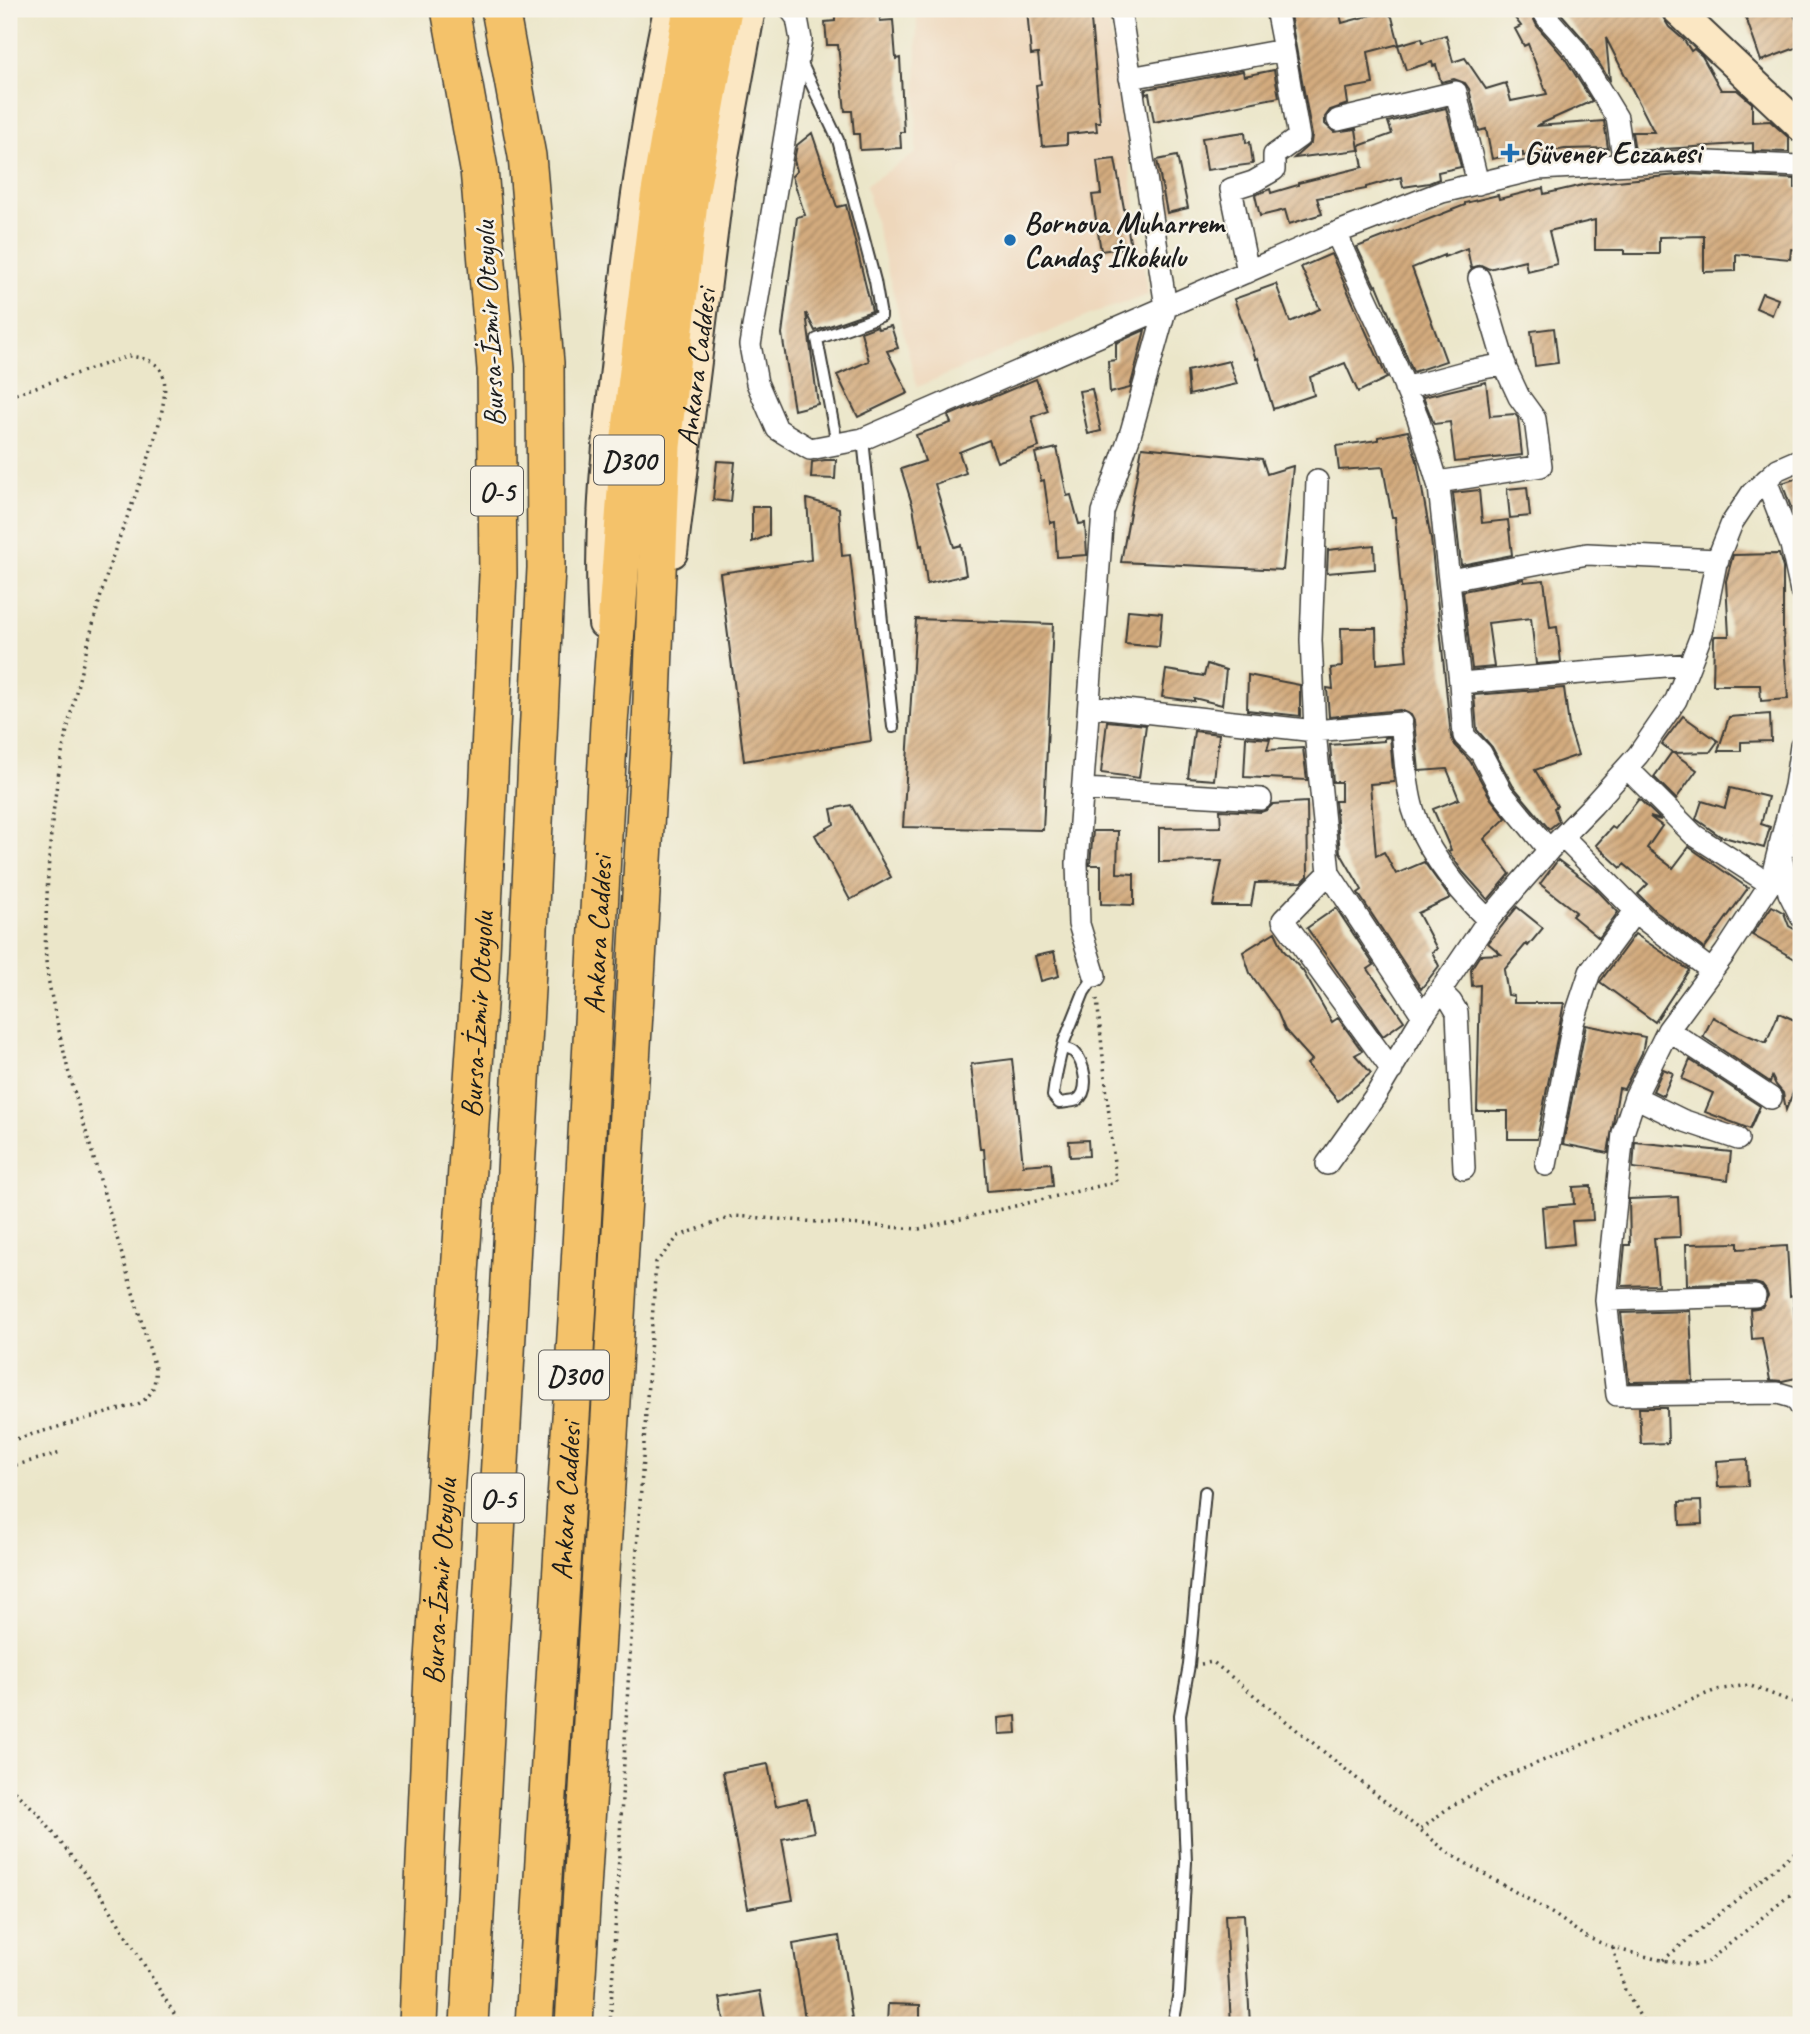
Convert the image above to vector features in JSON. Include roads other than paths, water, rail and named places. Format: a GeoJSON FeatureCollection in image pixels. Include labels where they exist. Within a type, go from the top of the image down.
{"type":"FeatureCollection","features":[{"type":"Feature","properties":{"kind":"highway","name":"Bursa-İzmir Otoyolu"},"geometry":{"type":"LineString","coordinates":[[418,2025],[433,1674],[480,976],[498,575],[496,369],[479,169],[450,9]]}},
{"type":"Feature","properties":{"kind":"highway","name":"Bursa-İzmir Otoyolu"},"geometry":{"type":"LineString","coordinates":[[468,2025],[527,971],[546,569],[545,363],[527,156],[500,9]]}},
{"type":"Feature","properties":{"kind":"highway","name":"Ankara Caddesi"},"geometry":{"type":"LineString","coordinates":[[574,2025],[651,726],[674,200],[692,9]]}},
{"type":"Feature","properties":{"kind":"highway","name":"Ankara Caddesi"},"geometry":{"type":"LineString","coordinates":[[534,2025],[578,1317],[609,724],[631,437],[674,200],[745,9]]}},
{"type":"Feature","properties":{"kind":"main road","name":"Ankara Caddesi"},"geometry":{"type":"LineString","coordinates":[[609,724],[600,570],[603,478],[629,232],[649,98],[668,9]]}},
{"type":"Feature","properties":{"kind":"main road","name":"Ankara Caddesi"},"geometry":{"type":"LineString","coordinates":[[651,726],[720,178],[745,9]]}},
{"type":"Feature","properties":{"kind":"main road"},"geometry":{"type":"LineString","coordinates":[[1676,9],[1801,127]]}},
{"type":"Feature","properties":{"kind":"street"},"geometry":{"type":"LineString","coordinates":[[790,9],[797,18],[802,40],[750,345],[757,383],[777,429],[810,449],[863,439],[1336,233],[1441,192],[1538,169],[1687,161],[1801,166]]}},
{"type":"Feature","properties":{"kind":"street"},"geometry":{"type":"LineString","coordinates":[[1095,976],[1079,924],[1077,863],[1103,512],[1131,432],[1166,307],[1119,9]]}},
{"type":"Feature","properties":{"kind":"street"},"geometry":{"type":"LineString","coordinates":[[1248,272],[1231,190],[1254,182],[1274,170],[1274,155],[1298,137],[1276,9]]}},
{"type":"Feature","properties":{"kind":"street"},"geometry":{"type":"LineString","coordinates":[[1542,9],[1575,49],[1617,118],[1625,164]]}},
{"type":"Feature","properties":{"kind":"street"},"geometry":{"type":"LineString","coordinates":[[1130,78],[1284,50]]}},
{"type":"Feature","properties":{"kind":"street"},"geometry":{"type":"LineString","coordinates":[[1338,120],[1456,92],[1478,184]]}},
{"type":"Feature","properties":{"kind":"street"},"geometry":{"type":"LineString","coordinates":[[1336,233],[1384,334],[1418,418],[1438,482],[1464,736],[1481,753],[1502,793],[1556,843],[1712,971]]}},
{"type":"Feature","properties":{"kind":"street"},"geometry":{"type":"LineString","coordinates":[[1438,482],[1541,466],[1535,419],[1519,397],[1505,364],[1479,278]]}},
{"type":"Feature","properties":{"kind":"street"},"geometry":{"type":"LineString","coordinates":[[1405,388],[1505,364]]}},
{"type":"Feature","properties":{"kind":"street"},"geometry":{"type":"LineString","coordinates":[[1327,1164],[1392,1070],[1423,1016],[1488,920],[1627,768],[1676,701],[1702,633],[1718,560],[1732,523],[1752,493],[1778,469],[1801,460]]}},
{"type":"Feature","properties":{"kind":"street"},"geometry":{"type":"LineString","coordinates":[[1317,481],[1311,640],[1315,731],[1329,873],[1423,1016]]}},
{"type":"Feature","properties":{"kind":"street"},"geometry":{"type":"LineString","coordinates":[[1766,481],[1791,545],[1800,580]]}},
{"type":"Feature","properties":{"kind":"street"},"geometry":{"type":"LineString","coordinates":[[1450,580],[1587,554],[1718,560]]}},
{"type":"Feature","properties":{"kind":"street"},"geometry":{"type":"LineString","coordinates":[[1460,683],[1690,664]]}},
{"type":"Feature","properties":{"kind":"street"},"geometry":{"type":"LineString","coordinates":[[1088,706],[1315,731],[1401,723],[1413,808],[1423,835],[1465,897],[1488,920]]}},
{"type":"Feature","properties":{"kind":"street"},"geometry":{"type":"LineString","coordinates":[[1800,1406],[1795,1398],[1778,1392],[1616,1395],[1606,1300],[1623,1133],[1635,1097],[1668,1030],[1712,971],[1770,884],[1795,786],[1801,746]]}},
{"type":"Feature","properties":{"kind":"street"},"geometry":{"type":"LineString","coordinates":[[1627,768],[1694,835],[1770,884]]}},
{"type":"Feature","properties":{"kind":"street"},"geometry":{"type":"LineString","coordinates":[[1083,789],[1261,799]]}},
{"type":"Feature","properties":{"kind":"street"},"geometry":{"type":"LineString","coordinates":[[1779,847],[1801,844]]}},
{"type":"Feature","properties":{"kind":"street"},"geometry":{"type":"LineString","coordinates":[[1779,847],[1789,893],[1801,917]]}},
{"type":"Feature","properties":{"kind":"street"},"geometry":{"type":"LineString","coordinates":[[1329,873],[1283,920],[1392,1070]]}},
{"type":"Feature","properties":{"kind":"street"},"geometry":{"type":"LineString","coordinates":[[1546,1165],[1573,1023],[1590,972],[1636,910]]}},
{"type":"Feature","properties":{"kind":"street"},"geometry":{"type":"LineString","coordinates":[[1440,991],[1457,1012],[1464,1169]]}},
{"type":"Feature","properties":{"kind":"street"},"geometry":{"type":"LineString","coordinates":[[1668,1030],[1771,1098]]}},
{"type":"Feature","properties":{"kind":"street"},"geometry":{"type":"LineString","coordinates":[[1635,1097],[1682,1120],[1738,1139]]}},
{"type":"Feature","properties":{"kind":"street"},"geometry":{"type":"LineString","coordinates":[[1606,1300],[1755,1296]]}},
{"type":"Feature","properties":{"kind":"lane"},"geometry":{"type":"LineString","coordinates":[[799,57],[838,140],[875,281],[881,316],[817,339],[836,444]]}},
{"type":"Feature","properties":{"kind":"lane"},"geometry":{"type":"LineString","coordinates":[[863,439],[893,727]]}},
{"type":"Feature","properties":{"kind":"lane"},"geometry":{"type":"LineString","coordinates":[[1063,1047],[1074,1053],[1082,1064],[1085,1080],[1083,1093],[1077,1100],[1059,1103],[1053,1096],[1063,1047],[1084,992],[1095,976]]}},
{"type":"Feature","properties":{"kind":"lane"},"geometry":{"type":"LineString","coordinates":[[1172,2025],[1180,1992],[1186,1862],[1180,1715],[1189,1665],[1205,1492]]}},
{"type":"Feature","properties":{"kind":"place","name":"Güvener Eczanesi"},"geometry":{"type":"Point","coordinates":[1510,153]}},
{"type":"Feature","properties":{"kind":"place","name":"Bornova Muharrem Candaş İlkokulu"},"geometry":{"type":"Point","coordinates":[1010,240]}}]}
